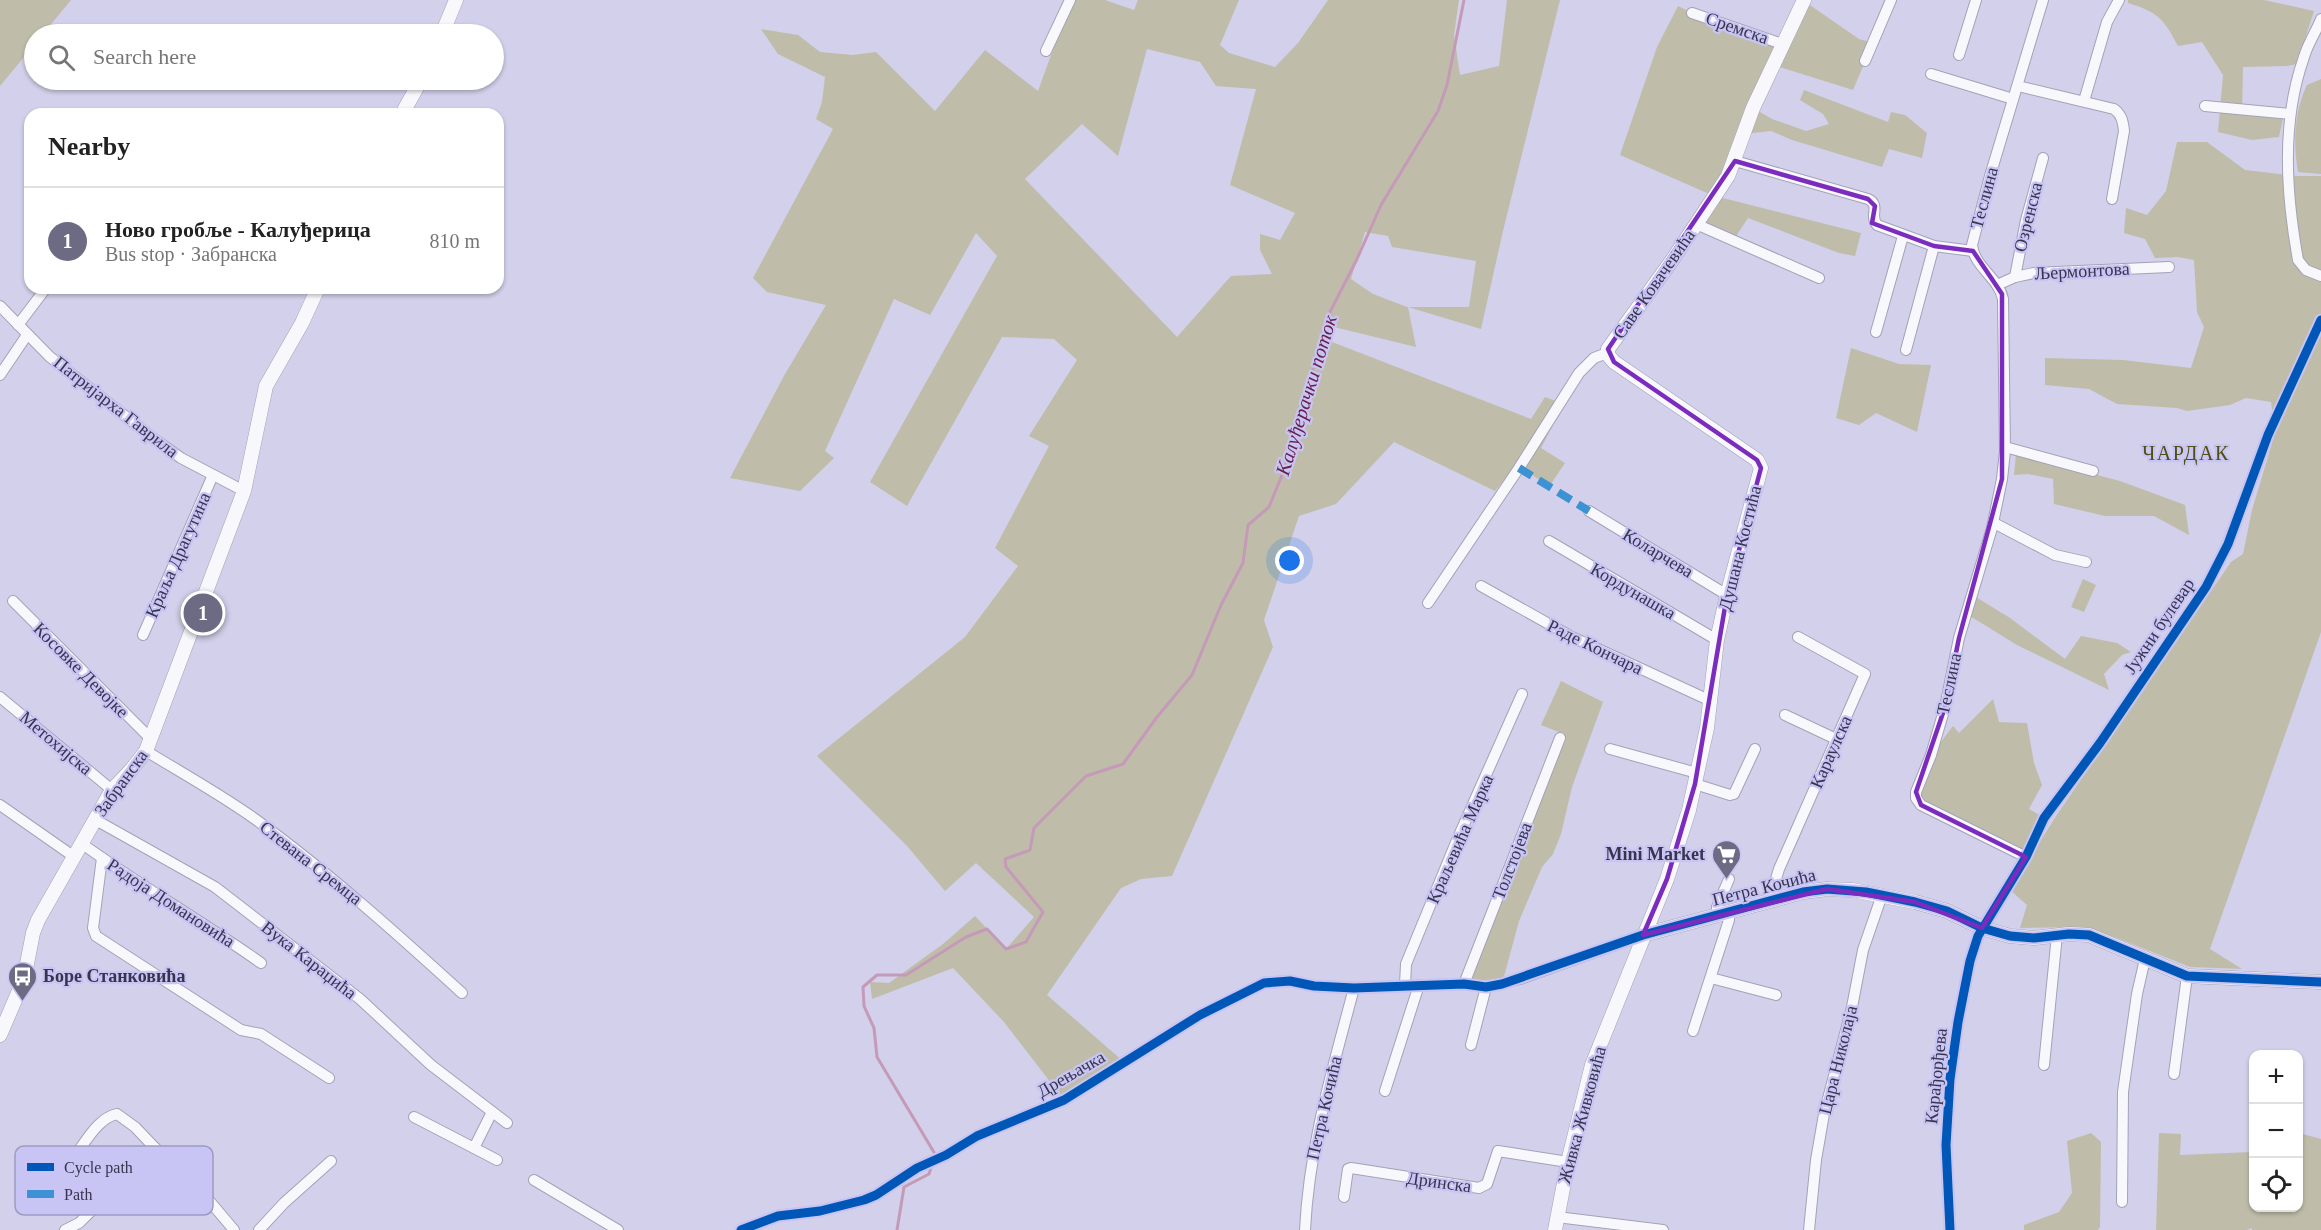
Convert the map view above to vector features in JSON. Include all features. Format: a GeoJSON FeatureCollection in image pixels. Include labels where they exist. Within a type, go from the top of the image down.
{"type":"FeatureCollection","features":[{"type":"Feature","properties":{"kind":"street"},"geometry":{"type":"LineString","coordinates":[[446,24],[456,0]]}},
{"type":"Feature","properties":{"kind":"street"},"geometry":{"type":"LineString","coordinates":[[1046,51],[1070,0]]}},
{"type":"Feature","properties":{"kind":"street","name":"Саве Ковачевића"},"geometry":{"type":"LineString","coordinates":[[1428,603],[1580,373],[1594,358],[1607,353],[1728,176],[1753,108],[1804,0]]}},
{"type":"Feature","properties":{"kind":"street"},"geometry":{"type":"LineString","coordinates":[[1865,61],[1892,0]]}},
{"type":"Feature","properties":{"kind":"street"},"geometry":{"type":"LineString","coordinates":[[1959,55],[1976,0]]}},
{"type":"Feature","properties":{"kind":"street","name":"Теслина"},"geometry":{"type":"LineString","coordinates":[[2026,857],[1921,805],[1916,798],[1916,792],[1931,755],[1945,707],[1965,613],[1994,523],[2002,479],[2005,447],[2002,294],[1973,251],[1977,222],[2043,0]]}},
{"type":"Feature","properties":{"kind":"street"},"geometry":{"type":"LineString","coordinates":[[2085,101],[2107,22],[2119,0]]}},
{"type":"Feature","properties":{"kind":"street","name":"Сремска"},"geometry":{"type":"LineString","coordinates":[[1692,13],[1782,44]]}},
{"type":"Feature","properties":{"kind":"street"},"geometry":{"type":"LineString","coordinates":[[2321,19],[2303,58],[2290,114],[2287,142],[2298,260],[2306,270],[2321,276]]}},
{"type":"Feature","properties":{"kind":"street"},"geometry":{"type":"LineString","coordinates":[[1930,74],[2013,99]]}},
{"type":"Feature","properties":{"kind":"street"},"geometry":{"type":"LineString","coordinates":[[2018,86],[2114,109],[2123,121],[2124,131],[2112,200]]}},
{"type":"Feature","properties":{"kind":"street"},"geometry":{"type":"LineString","coordinates":[[405,108],[415,90]]}},
{"type":"Feature","properties":{"kind":"street"},"geometry":{"type":"LineString","coordinates":[[2205,106],[2290,114]]}},
{"type":"Feature","properties":{"kind":"street","name":"Озренска"},"geometry":{"type":"LineString","coordinates":[[2015,277],[2026,220],[2043,158]]}},
{"type":"Feature","properties":{"kind":"street"},"geometry":{"type":"LineString","coordinates":[[1735,161],[1868,199],[1875,206],[1873,218],[1877,225],[1934,246],[1973,251]]}},
{"type":"Feature","properties":{"kind":"street"},"geometry":{"type":"LineString","coordinates":[[1696,224],[1819,278]]}},
{"type":"Feature","properties":{"kind":"street"},"geometry":{"type":"LineString","coordinates":[[1876,333],[1903,236]]}},
{"type":"Feature","properties":{"kind":"street"},"geometry":{"type":"LineString","coordinates":[[1906,350],[1934,246]]}},
{"type":"Feature","properties":{"kind":"street","name":"Љермонтова"},"geometry":{"type":"LineString","coordinates":[[1997,285],[2015,277],[2034,273],[2169,267]]}},
{"type":"Feature","properties":{"kind":"street"},"geometry":{"type":"LineString","coordinates":[[18,326],[42,294]]}},
{"type":"Feature","properties":{"kind":"street","name":"Забранска"},"geometry":{"type":"LineString","coordinates":[[0,1035],[24,979],[33,933],[38,920],[112,790],[148,745],[244,491],[266,386],[302,323],[315,294]]}},
{"type":"Feature","properties":{"kind":"street","name":"Патријарха Гаврила"},"geometry":{"type":"LineString","coordinates":[[0,306],[27,335],[70,373],[153,438],[181,458],[244,491]]}},
{"type":"Feature","properties":{"kind":"street","name":"Јужни булевар"},"geometry":{"type":"LineString","coordinates":[[1982,928],[2026,857],[2044,818],[2100,743],[2206,587],[2242,509],[2254,467],[2321,320]]}},
{"type":"Feature","properties":{"kind":"street"},"geometry":{"type":"LineString","coordinates":[[0,375],[27,335]]}},
{"type":"Feature","properties":{"kind":"street","name":"Душана Костића"},"geometry":{"type":"LineString","coordinates":[[1607,353],[1614,362],[1757,460],[1761,468],[1726,595],[1717,640],[1711,701],[1696,779],[1667,879],[1643,935]]}},
{"type":"Feature","properties":{"kind":"street"},"geometry":{"type":"LineString","coordinates":[[2005,447],[2093,471]]}},
{"type":"Feature","properties":{"kind":"street","name":"Краља Драгутина"},"geometry":{"type":"LineString","coordinates":[[143,635],[213,475]]}},
{"type":"Feature","properties":{"kind":"street","name":"Коларчева"},"geometry":{"type":"LineString","coordinates":[[1589,511],[1726,595]]}},
{"type":"Feature","properties":{"kind":"street"},"geometry":{"type":"LineString","coordinates":[[1994,523],[2055,555],[2086,562]]}},
{"type":"Feature","properties":{"kind":"street","name":"Кордунашка"},"geometry":{"type":"LineString","coordinates":[[1549,541],[1717,640]]}},
{"type":"Feature","properties":{"kind":"street","name":"Раде Кончара"},"geometry":{"type":"LineString","coordinates":[[1481,586],[1572,637],[1711,701]]}},
{"type":"Feature","properties":{"kind":"street","name":"Косовке Девојке"},"geometry":{"type":"LineString","coordinates":[[13,601],[148,745]]}},
{"type":"Feature","properties":{"kind":"street","name":"Караулска"},"geometry":{"type":"LineString","coordinates":[[1772,901],[1772,892],[1779,869],[1865,674],[1798,637]]}},
{"type":"Feature","properties":{"kind":"street","name":"Краљевића Марка"},"geometry":{"type":"LineString","coordinates":[[1405,986],[1406,964],[1457,840],[1522,694]]}},
{"type":"Feature","properties":{"kind":"street","name":"Метохијска"},"geometry":{"type":"LineString","coordinates":[[0,697],[112,790]]}},
{"type":"Feature","properties":{"kind":"street"},"geometry":{"type":"LineString","coordinates":[[1785,715],[1836,739]]}},
{"type":"Feature","properties":{"kind":"street","name":"Толстојева"},"geometry":{"type":"LineString","coordinates":[[1464,984],[1560,738]]}},
{"type":"Feature","properties":{"kind":"street","name":"Стевана Сремца"},"geometry":{"type":"LineString","coordinates":[[148,745],[303,855],[388,926],[462,993]]}},
{"type":"Feature","properties":{"kind":"street"},"geometry":{"type":"LineString","coordinates":[[1611,748],[1696,779],[1730,795],[1734,794],[1755,749]]}},
{"type":"Feature","properties":{"kind":"street"},"geometry":{"type":"LineString","coordinates":[[0,805],[74,856]]}},
{"type":"Feature","properties":{"kind":"street","name":"Вука Караџића"},"geometry":{"type":"LineString","coordinates":[[94,819],[215,887],[360,999],[431,1065],[507,1123]]}},
{"type":"Feature","properties":{"kind":"street","name":"Радоја Домановића"},"geometry":{"type":"LineString","coordinates":[[81,843],[127,877],[198,919],[261,963]]}},
{"type":"Feature","properties":{"kind":"street"},"geometry":{"type":"LineString","coordinates":[[102,858],[93,928],[96,936],[241,1030],[261,1034],[329,1078]]}},
{"type":"Feature","properties":{"kind":"street"},"geometry":{"type":"LineString","coordinates":[[1693,1031],[1729,920],[1717,907],[1729,879]]}},
{"type":"Feature","properties":{"kind":"street","name":"Петра Кочића"},"geometry":{"type":"LineString","coordinates":[[1215,1005],[1256,986],[1273,981],[1354,988],[1464,984],[1486,987],[1520,979],[1643,935],[1803,892],[1827,889],[1852,890],[1915,902],[1947,911],[1982,928],[2019,938],[2089,935],[2187,976],[2321,982]]}},
{"type":"Feature","properties":{"kind":"street","name":"Цара Николаја"},"geometry":{"type":"LineString","coordinates":[[1810,1229],[1816,1160],[1824,1114],[1852,1007],[1863,950],[1882,895]]}},
{"type":"Feature","properties":{"kind":"street","name":"Карађорђева"},"geometry":{"type":"LineString","coordinates":[[1950,1230],[1946,1145],[1951,1069],[1970,961],[1982,928]]}},
{"type":"Feature","properties":{"kind":"street","name":"Живка Живковића"},"geometry":{"type":"LineString","coordinates":[[1556,1223],[1568,1162],[1592,1065],[1643,935]]}},
{"type":"Feature","properties":{"kind":"street"},"geometry":{"type":"LineString","coordinates":[[2044,1065],[2057,935]]}},
{"type":"Feature","properties":{"kind":"street"},"geometry":{"type":"LineString","coordinates":[[2122,1202],[2123,1092],[2137,993],[2145,959]]}},
{"type":"Feature","properties":{"kind":"street"},"geometry":{"type":"LineString","coordinates":[[2174,1074],[2187,976]]}},
{"type":"Feature","properties":{"kind":"street"},"geometry":{"type":"LineString","coordinates":[[1711,978],[1776,995]]}},
{"type":"Feature","properties":{"kind":"street"},"geometry":{"type":"LineString","coordinates":[[1385,1091],[1419,985]]}},
{"type":"Feature","properties":{"kind":"street"},"geometry":{"type":"LineString","coordinates":[[1471,1045],[1486,987]]}},
{"type":"Feature","properties":{"kind":"street","name":"Петра Кочића"},"geometry":{"type":"LineString","coordinates":[[1305,1230],[1306,1197],[1314,1143],[1354,988]]}},
{"type":"Feature","properties":{"kind":"street","name":"Дрењачка"},"geometry":{"type":"LineString","coordinates":[[741,1230],[778,1216],[820,1211],[864,1200],[891,1187],[917,1168],[933,1162],[977,1136],[1064,1100],[1215,1005]]}},
{"type":"Feature","properties":{"kind":"street"},"geometry":{"type":"LineString","coordinates":[[474,1148],[492,1112]]}},
{"type":"Feature","properties":{"kind":"street"},"geometry":{"type":"LineString","coordinates":[[82,1146],[99,1126],[114,1114],[135,1127],[153,1146]]}},
{"type":"Feature","properties":{"kind":"street"},"geometry":{"type":"LineString","coordinates":[[414,1117],[497,1160]]}},
{"type":"Feature","properties":{"kind":"street","name":"Дринска"},"geometry":{"type":"LineString","coordinates":[[1344,1197],[1350,1168],[1479,1188],[1487,1184],[1498,1151],[1568,1162]]}},
{"type":"Feature","properties":{"kind":"street"},"geometry":{"type":"LineString","coordinates":[[260,1230],[284,1203],[331,1161]]}},
{"type":"Feature","properties":{"kind":"street"},"geometry":{"type":"LineString","coordinates":[[534,1180],[618,1230]]}},
{"type":"Feature","properties":{"kind":"street"},"geometry":{"type":"LineString","coordinates":[[213,1203],[234,1230]]}},
{"type":"Feature","properties":{"kind":"street"},"geometry":{"type":"LineString","coordinates":[[65,1230],[79,1223],[87,1215]]}},
{"type":"Feature","properties":{"kind":"street"},"geometry":{"type":"LineString","coordinates":[[1556,1223],[1663,1230]]}},
{"type":"Feature","properties":{"kind":"highlighted area"},"geometry":{"type":"Polygon","coordinates":[[[1735,161],[1868,199],[1875,206],[1872,223],[1934,246],[1973,251],[2002,294],[2002,479],[1959,638],[1945,707],[1916,792],[1921,805],[2026,857],[1982,928],[1915,902],[1827,889],[1643,935],[1667,879],[1695,784],[1727,595],[1761,468],[1757,460],[1614,362],[1608,349],[1735,161]]]}},
{"type":"Feature","properties":{"kind":"shaded area"},"geometry":{"type":"Polygon","coordinates":[[[0,0],[71,0],[51,24],[24,24],[24,57],[0,86],[0,0]]]}},
{"type":"Feature","properties":{"kind":"shaded area"},"geometry":{"type":"Polygon","coordinates":[[[1071,0],[1105,0],[1134,10],[1138,0],[1239,0],[1220,45],[1229,53],[1275,67],[1298,43],[1328,0],[1459,0],[1454,35],[1460,75],[1499,66],[1507,0],[1560,0],[1481,329],[1408,307],[1416,347],[1334,327],[1332,342],[1531,419],[1545,397],[1564,404],[1541,448],[1565,463],[1549,487],[1517,464],[1495,491],[1394,442],[1336,504],[1299,516],[1264,620],[1273,647],[1172,876],[1141,879],[1121,888],[1047,995],[1124,1062],[1064,1100],[1004,1022],[953,968],[872,999],[870,982],[889,983],[943,944],[975,916],[1006,949],[1034,917],[976,863],[945,891],[907,846],[817,756],[965,637],[1018,566],[995,548],[1049,446],[1029,436],[1077,360],[1054,339],[1002,337],[907,506],[870,482],[997,256],[976,233],[930,315],[894,299],[825,451],[834,458],[800,491],[730,478],[785,374],[826,305],[767,292],[753,278],[833,129],[816,119],[822,102],[825,77],[778,54],[761,29],[798,35],[820,52],[853,55],[876,52],[935,111],[985,50],[1038,91],[1071,0]],[[1147,49],[1118,156],[1082,124],[1025,179],[1177,337],[1231,276],[1272,274],[1260,250],[1260,234],[1280,240],[1295,213],[1230,185],[1256,89],[1216,86],[1200,62],[1147,49]],[[1365,232],[1351,279],[1373,294],[1408,307],[1469,307],[1476,261],[1392,247],[1388,236],[1365,232]]]}},
{"type":"Feature","properties":{"kind":"shaded area"},"geometry":{"type":"Polygon","coordinates":[[[2128,0],[2264,0],[2314,11],[2297,64],[2243,67],[2242,113],[2283,118],[2279,137],[2252,140],[2218,132],[2223,75],[2202,42],[2178,46],[2159,18],[2153,13],[2128,3],[2128,0]]]}},
{"type":"Feature","properties":{"kind":"shaded area"},"geometry":{"type":"Polygon","coordinates":[[[1804,1],[1859,39],[1873,43],[1853,90],[1773,65],[1753,108],[1772,119],[1806,131],[1829,124],[1823,114],[1800,100],[1804,90],[1888,122],[1891,112],[1905,115],[1927,133],[1922,158],[1889,149],[1882,167],[1792,140],[1771,131],[1744,134],[1715,196],[1861,233],[1855,256],[1839,253],[1748,218],[1733,241],[1696,224],[1714,196],[1620,155],[1657,47],[1678,6],[1692,13],[1782,43],[1804,1]]]}},
{"type":"Feature","properties":{"kind":"shaded area"},"geometry":{"type":"Polygon","coordinates":[[[2321,79],[2321,174],[2298,172],[2295,139],[2299,106],[2307,85],[2321,79]]]}},
{"type":"Feature","properties":{"kind":"shaded area"},"geometry":{"type":"Polygon","coordinates":[[[2177,142],[2207,142],[2245,170],[2297,176],[2321,176],[2321,632],[2210,949],[2242,969],[2190,967],[2117,938],[2082,927],[2020,928],[2027,905],[2010,890],[2056,816],[2231,562],[2243,554],[2252,510],[2275,433],[2271,402],[2246,398],[2230,405],[2187,411],[2177,408],[2117,404],[2089,389],[2045,385],[2045,358],[2123,360],[2191,368],[2204,327],[2197,312],[2194,260],[2178,257],[2155,258],[2145,239],[2124,233],[2126,208],[2147,215],[2166,191],[2177,142]]]}},
{"type":"Feature","properties":{"kind":"shaded area"},"geometry":{"type":"Polygon","coordinates":[[[1851,348],[1899,364],[1931,365],[1917,432],[1876,413],[1859,425],[1836,418],[1851,348]]]}},
{"type":"Feature","properties":{"kind":"shaded area"},"geometry":{"type":"Polygon","coordinates":[[[2016,454],[2120,481],[2185,505],[2189,535],[2154,516],[2105,516],[2054,504],[2053,479],[2028,474],[2014,475],[2016,454]]]}},
{"type":"Feature","properties":{"kind":"shaded area"},"geometry":{"type":"Polygon","coordinates":[[[2083,579],[2096,585],[2084,612],[2071,607],[2083,579]]]}},
{"type":"Feature","properties":{"kind":"shaded area"},"geometry":{"type":"Polygon","coordinates":[[[1971,594],[2010,618],[2065,659],[2081,636],[2117,643],[2131,652],[2122,655],[2104,674],[2109,690],[2017,645],[1965,613],[1971,594]]]}},
{"type":"Feature","properties":{"kind":"shaded area"},"geometry":{"type":"Polygon","coordinates":[[[1561,681],[1603,702],[1572,787],[1561,834],[1553,854],[1542,867],[1519,921],[1502,984],[1464,984],[1564,734],[1541,725],[1561,681]]]}},
{"type":"Feature","properties":{"kind":"shaded area"},"geometry":{"type":"Polygon","coordinates":[[[1993,699],[1999,722],[2027,723],[2034,763],[2042,785],[2029,809],[2041,816],[2023,850],[1921,805],[1919,784],[1931,755],[1953,726],[1959,733],[1993,699]]]}},
{"type":"Feature","properties":{"kind":"shaded area"},"geometry":{"type":"Polygon","coordinates":[[[2091,1133],[2101,1142],[2100,1227],[2098,1230],[2024,1230],[2024,1225],[2059,1212],[2072,1193],[2067,1141],[2091,1133]]]}},
{"type":"Feature","properties":{"kind":"shaded area"},"geometry":{"type":"Polygon","coordinates":[[[2159,1133],[2181,1134],[2180,1155],[2249,1152],[2249,1212],[2303,1212],[2303,1134],[2321,1139],[2321,1230],[2252,1230],[2252,1228],[2247,1230],[2156,1230],[2159,1133]]]}},
{"type":"Feature","properties":{"kind":"waterway","name":"Калуђерачки поток"},"geometry":{"type":"LineString","coordinates":[[934,1158],[935,1154],[877,1057],[874,1028],[864,1006],[863,987],[877,975],[906,975],[966,937],[987,929],[1006,949],[1026,942],[1043,912],[1006,867],[1005,859],[1030,850],[1034,828],[1086,776],[1123,764],[1157,717],[1192,675],[1221,605],[1243,563],[1248,525],[1269,507],[1291,453],[1330,312],[1381,205],[1438,111],[1447,85],[1464,0]]}},
{"type":"Feature","properties":{"kind":"waterway","name":"Калуђерачки поток"},"geometry":{"type":"LineString","coordinates":[[897,1230],[904,1187],[929,1174],[932,1164]]}},
{"type":"Feature","properties":{"kind":"marked path"},"geometry":{"type":"LineString","coordinates":[[1519,468],[1589,511]]}},
{"type":"Feature","properties":{"kind":"cycle path"},"geometry":{"type":"LineString","coordinates":[[1950,1230],[1946,1145],[1950,1079],[1958,1022],[1970,961],[1978,936],[2026,857],[2044,818],[2100,743],[2206,587],[2228,544],[2268,435],[2321,320]]}},
{"type":"Feature","properties":{"kind":"cycle path"},"geometry":{"type":"LineString","coordinates":[[741,1230],[778,1216],[820,1211],[876,1195],[917,1168],[946,1155],[977,1136],[1064,1100],[1200,1015],[1264,983],[1290,981],[1314,986],[1354,988],[1464,984],[1486,987],[1502,984],[1643,935],[1803,892],[1827,889],[1866,892],[1915,902],[1947,911],[1982,928],[2010,936],[2034,938],[2069,934],[2089,935],[2187,976],[2321,982]]}},
{"type":"Feature","properties":{"kind":"place","name":"Ново гробље - Калуђерица"},"geometry":{"type":"Point","coordinates":[203,613]}},
{"type":"Feature","properties":{"kind":"place","name":"Mini Market"},"geometry":{"type":"Point","coordinates":[1726,880]}},
{"type":"Feature","properties":{"kind":"place","name":"Боре Станковића"},"geometry":{"type":"Point","coordinates":[22,1002]}},
{"type":"Feature","properties":{"kind":"district","name":"ЧАРДАК"},"geometry":{"type":"Point","coordinates":[2186,453]}}]}
